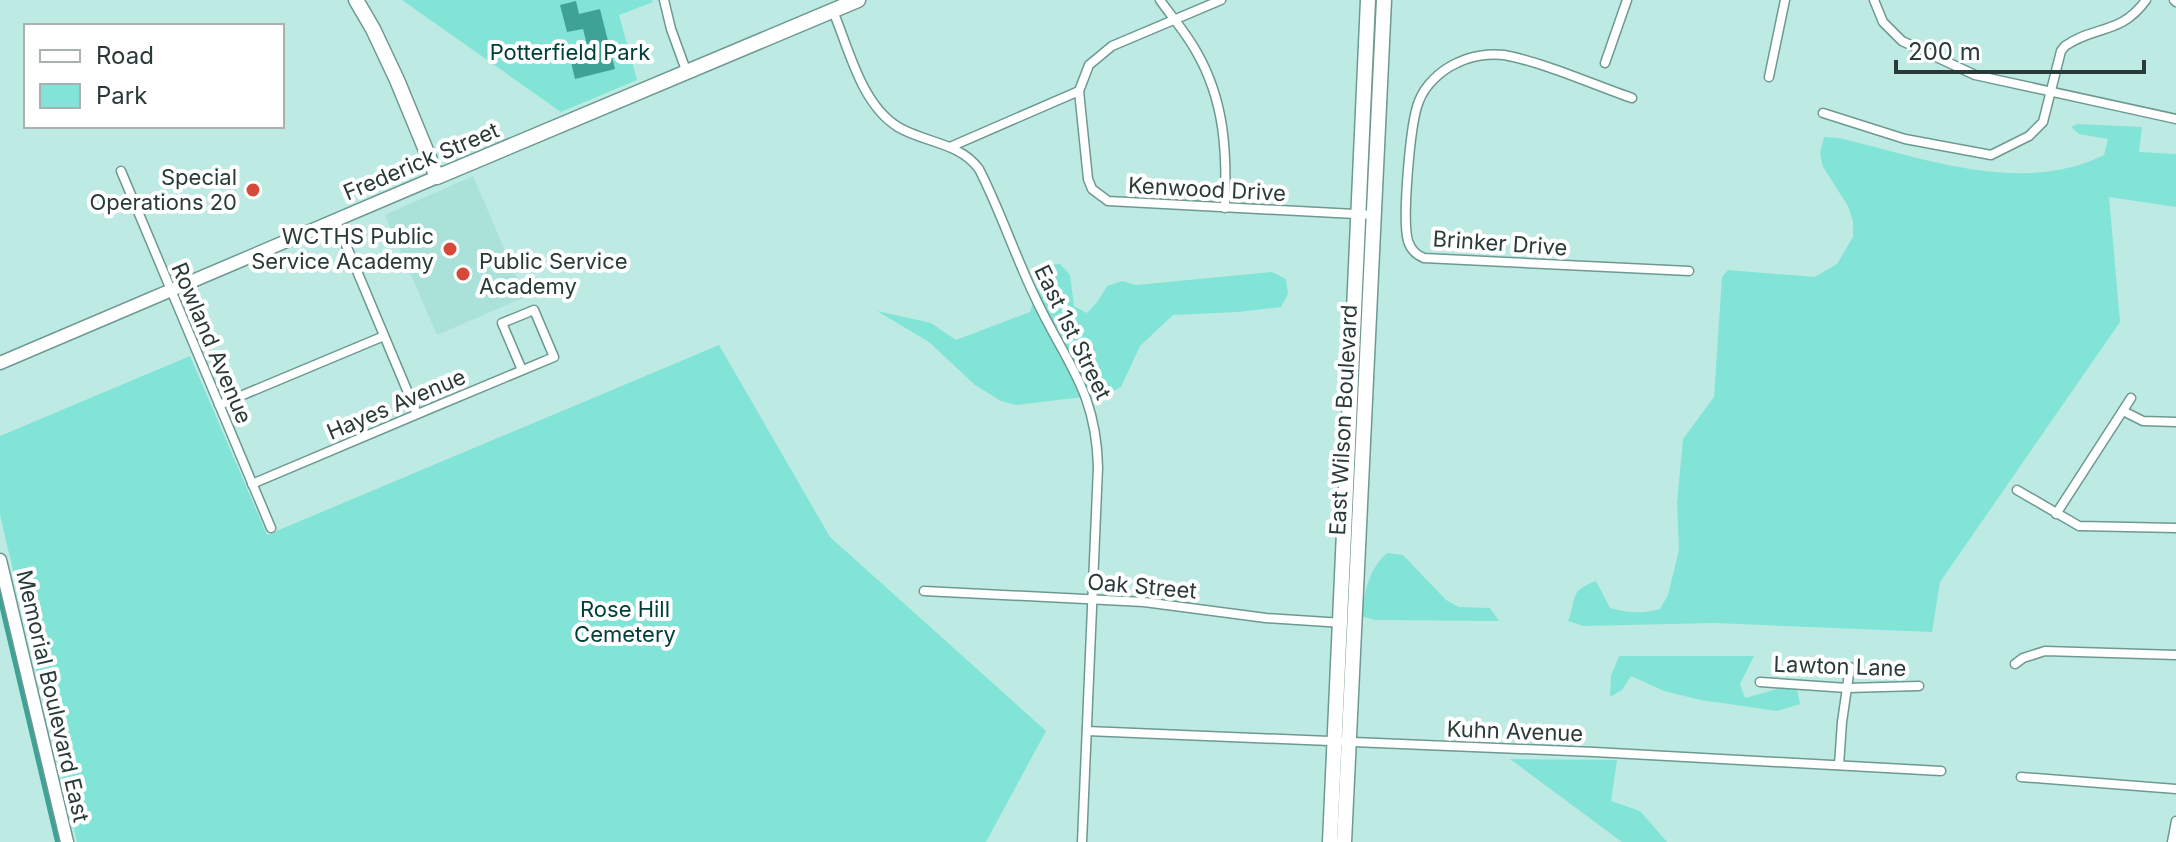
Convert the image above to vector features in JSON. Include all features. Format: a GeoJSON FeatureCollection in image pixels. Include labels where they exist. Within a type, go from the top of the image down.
{"type":"FeatureCollection","features":[{"type":"Feature","properties":{"kind":"main road"},"geometry":{"type":"LineString","coordinates":[[356,0],[391,67],[437,177]]}},
{"type":"Feature","properties":{"kind":"main road","name":"Frederick Street"},"geometry":{"type":"LineString","coordinates":[[0,363],[858,0]]}},
{"type":"Feature","properties":{"kind":"main road","name":"East Wilson Boulevard"},"geometry":{"type":"LineString","coordinates":[[1344,842],[1340,622],[1368,0]]}},
{"type":"Feature","properties":{"kind":"main road","name":"East Wilson Boulevard"},"geometry":{"type":"LineString","coordinates":[[1330,842],[1356,623],[1384,0]]}},
{"type":"Feature","properties":{"kind":"main road","name":"Memorial Boulevard East"},"geometry":{"type":"LineString","coordinates":[[0,560],[67,842]]}},
{"type":"Feature","properties":{"kind":"street"},"geometry":{"type":"LineString","coordinates":[[664,0],[687,73]]}},
{"type":"Feature","properties":{"kind":"street"},"geometry":{"type":"LineString","coordinates":[[1160,0],[1205,68],[1220,108],[1227,153],[1225,208]]}},
{"type":"Feature","properties":{"kind":"street"},"geometry":{"type":"LineString","coordinates":[[950,147],[1079,91],[1089,65],[1112,46],[1221,0]]}},
{"type":"Feature","properties":{"kind":"street"},"geometry":{"type":"LineString","coordinates":[[1605,63],[1627,0]]}},
{"type":"Feature","properties":{"kind":"street"},"geometry":{"type":"LineString","coordinates":[[1769,77],[1785,0]]}},
{"type":"Feature","properties":{"kind":"street"},"geometry":{"type":"LineString","coordinates":[[1874,0],[1883,22],[1902,41],[1975,75],[2176,119]]}},
{"type":"Feature","properties":{"kind":"street"},"geometry":{"type":"LineString","coordinates":[[1823,113],[1905,139],[1991,155],[2000,153],[2043,122],[2061,51],[2065,46],[2119,25],[2137,12],[2146,0]]}},
{"type":"Feature","properties":{"kind":"street","name":"East 1st Street"},"geometry":{"type":"LineString","coordinates":[[833,11],[865,88],[878,110],[905,130],[964,154],[979,169],[1036,300],[1090,402],[1098,437],[1098,467],[1082,842]]}},
{"type":"Feature","properties":{"kind":"street","name":"Brinker Drive"},"geometry":{"type":"LineString","coordinates":[[1632,98],[1502,54],[1473,56],[1456,63],[1429,85],[1414,114],[1406,217],[1408,240],[1416,255],[1424,258],[1689,271]]}},
{"type":"Feature","properties":{"kind":"street","name":"Kenwood Drive"},"geometry":{"type":"LineString","coordinates":[[1079,91],[1088,179],[1099,195],[1119,203],[1374,215]]}},
{"type":"Feature","properties":{"kind":"street","name":"Rowland Avenue"},"geometry":{"type":"LineString","coordinates":[[121,171],[271,528]]}},
{"type":"Feature","properties":{"kind":"street"},"geometry":{"type":"LineString","coordinates":[[336,221],[417,414]]}},
{"type":"Feature","properties":{"kind":"street","name":"Hayes Avenue"},"geometry":{"type":"LineString","coordinates":[[252,484],[554,357],[534,310],[502,323],[522,370]]}},
{"type":"Feature","properties":{"kind":"street"},"geometry":{"type":"LineString","coordinates":[[219,405],[384,336]]}},
{"type":"Feature","properties":{"kind":"street"},"geometry":{"type":"LineString","coordinates":[[2056,514],[2131,398]]}},
{"type":"Feature","properties":{"kind":"street"},"geometry":{"type":"LineString","coordinates":[[2123,411],[2143,421],[2176,422]]}},
{"type":"Feature","properties":{"kind":"street"},"geometry":{"type":"LineString","coordinates":[[2017,490],[2079,526],[2176,528]]}},
{"type":"Feature","properties":{"kind":"street","name":"Oak Street"},"geometry":{"type":"LineString","coordinates":[[924,591],[1093,599],[1173,605],[1266,618],[1356,623]]}},
{"type":"Feature","properties":{"kind":"street"},"geometry":{"type":"LineString","coordinates":[[2015,664],[2045,651],[2176,655]]}},
{"type":"Feature","properties":{"kind":"street"},"geometry":{"type":"LineString","coordinates":[[1839,765],[1850,667]]}},
{"type":"Feature","properties":{"kind":"street","name":"Lawton Lane"},"geometry":{"type":"LineString","coordinates":[[1760,682],[1847,688],[1919,686]]}},
{"type":"Feature","properties":{"kind":"street","name":"Kuhn Avenue"},"geometry":{"type":"LineString","coordinates":[[1087,731],[1941,771]]}},
{"type":"Feature","properties":{"kind":"street"},"geometry":{"type":"LineString","coordinates":[[2021,777],[2176,789]]}},
{"type":"Feature","properties":{"kind":"street"},"geometry":{"type":"LineString","coordinates":[[2172,842],[2176,821]]}},
{"type":"Feature","properties":{"kind":"shaded area"},"geometry":{"type":"Polygon","coordinates":[[[576,1],[579,14],[600,9],[615,69],[575,79],[571,62],[590,57],[583,29],[567,32],[560,5],[576,1]]]}},
{"type":"Feature","properties":{"kind":"shaded area","name":"Public Service Academy"},"geometry":{"type":"Polygon","coordinates":[[[473,176],[525,297],[437,335],[385,215],[473,176]]]}},
{"type":"Feature","properties":{"kind":"shaded area"},"geometry":{"type":"Polygon","coordinates":[[[0,586],[61,842],[55,842],[0,609],[0,586]]]}},
{"type":"Feature","properties":{"kind":"green space","name":"Potterfield Park"},"geometry":{"type":"Polygon","coordinates":[[[402,0],[653,2],[619,15],[637,80],[561,112],[402,0]]]}},
{"type":"Feature","properties":{"kind":"green space"},"geometry":{"type":"Polygon","coordinates":[[[2077,124],[2142,127],[2139,152],[2176,154],[2176,207],[2109,197],[2120,322],[1940,582],[1932,632],[1714,623],[1583,626],[1568,621],[1577,592],[1596,581],[1610,608],[1623,611],[1660,609],[1668,595],[1679,550],[1677,503],[1683,439],[1714,397],[1722,277],[1728,270],[1815,277],[1837,264],[1853,237],[1853,221],[1848,206],[1823,167],[1820,153],[1824,137],[1973,169],[2007,173],[2040,172],[2073,167],[2104,155],[2108,139],[2079,134],[2071,127],[2077,124]]]}},
{"type":"Feature","properties":{"kind":"green space"},"geometry":{"type":"Polygon","coordinates":[[[1060,264],[1070,275],[1074,306],[1087,313],[1107,286],[1122,281],[1136,285],[1272,272],[1286,279],[1288,294],[1281,307],[1173,315],[1140,346],[1121,387],[1108,394],[1016,405],[1001,401],[975,385],[929,342],[877,311],[931,323],[956,340],[1030,312],[1045,265],[1060,264]]]}},
{"type":"Feature","properties":{"kind":"green space","name":"Rose Hill Cemetery"},"geometry":{"type":"Polygon","coordinates":[[[719,345],[830,537],[1046,731],[986,842],[77,842],[0,515],[0,436],[190,356],[267,535],[719,345]]]}},
{"type":"Feature","properties":{"kind":"green space"},"geometry":{"type":"Polygon","coordinates":[[[1387,553],[1403,555],[1446,600],[1459,607],[1490,608],[1499,621],[1375,620],[1361,616],[1371,574],[1387,553]]]}},
{"type":"Feature","properties":{"kind":"green space"},"geometry":{"type":"Polygon","coordinates":[[[1619,656],[1754,656],[1740,684],[1745,698],[1781,688],[1797,689],[1800,704],[1777,711],[1701,700],[1664,691],[1631,676],[1622,690],[1610,697],[1611,676],[1619,656]]]}},
{"type":"Feature","properties":{"kind":"green space"},"geometry":{"type":"Polygon","coordinates":[[[1510,759],[1617,760],[1611,801],[1640,811],[1667,842],[1622,842],[1510,759]]]}},
{"type":"Feature","properties":{"kind":"place","name":"Special Operations 20"},"geometry":{"type":"Point","coordinates":[253,190]}},
{"type":"Feature","properties":{"kind":"place","name":"WCTHS Public Service Academy"},"geometry":{"type":"Point","coordinates":[450,249]}},
{"type":"Feature","properties":{"kind":"place","name":"Public Service Academy"},"geometry":{"type":"Point","coordinates":[463,274]}}]}
